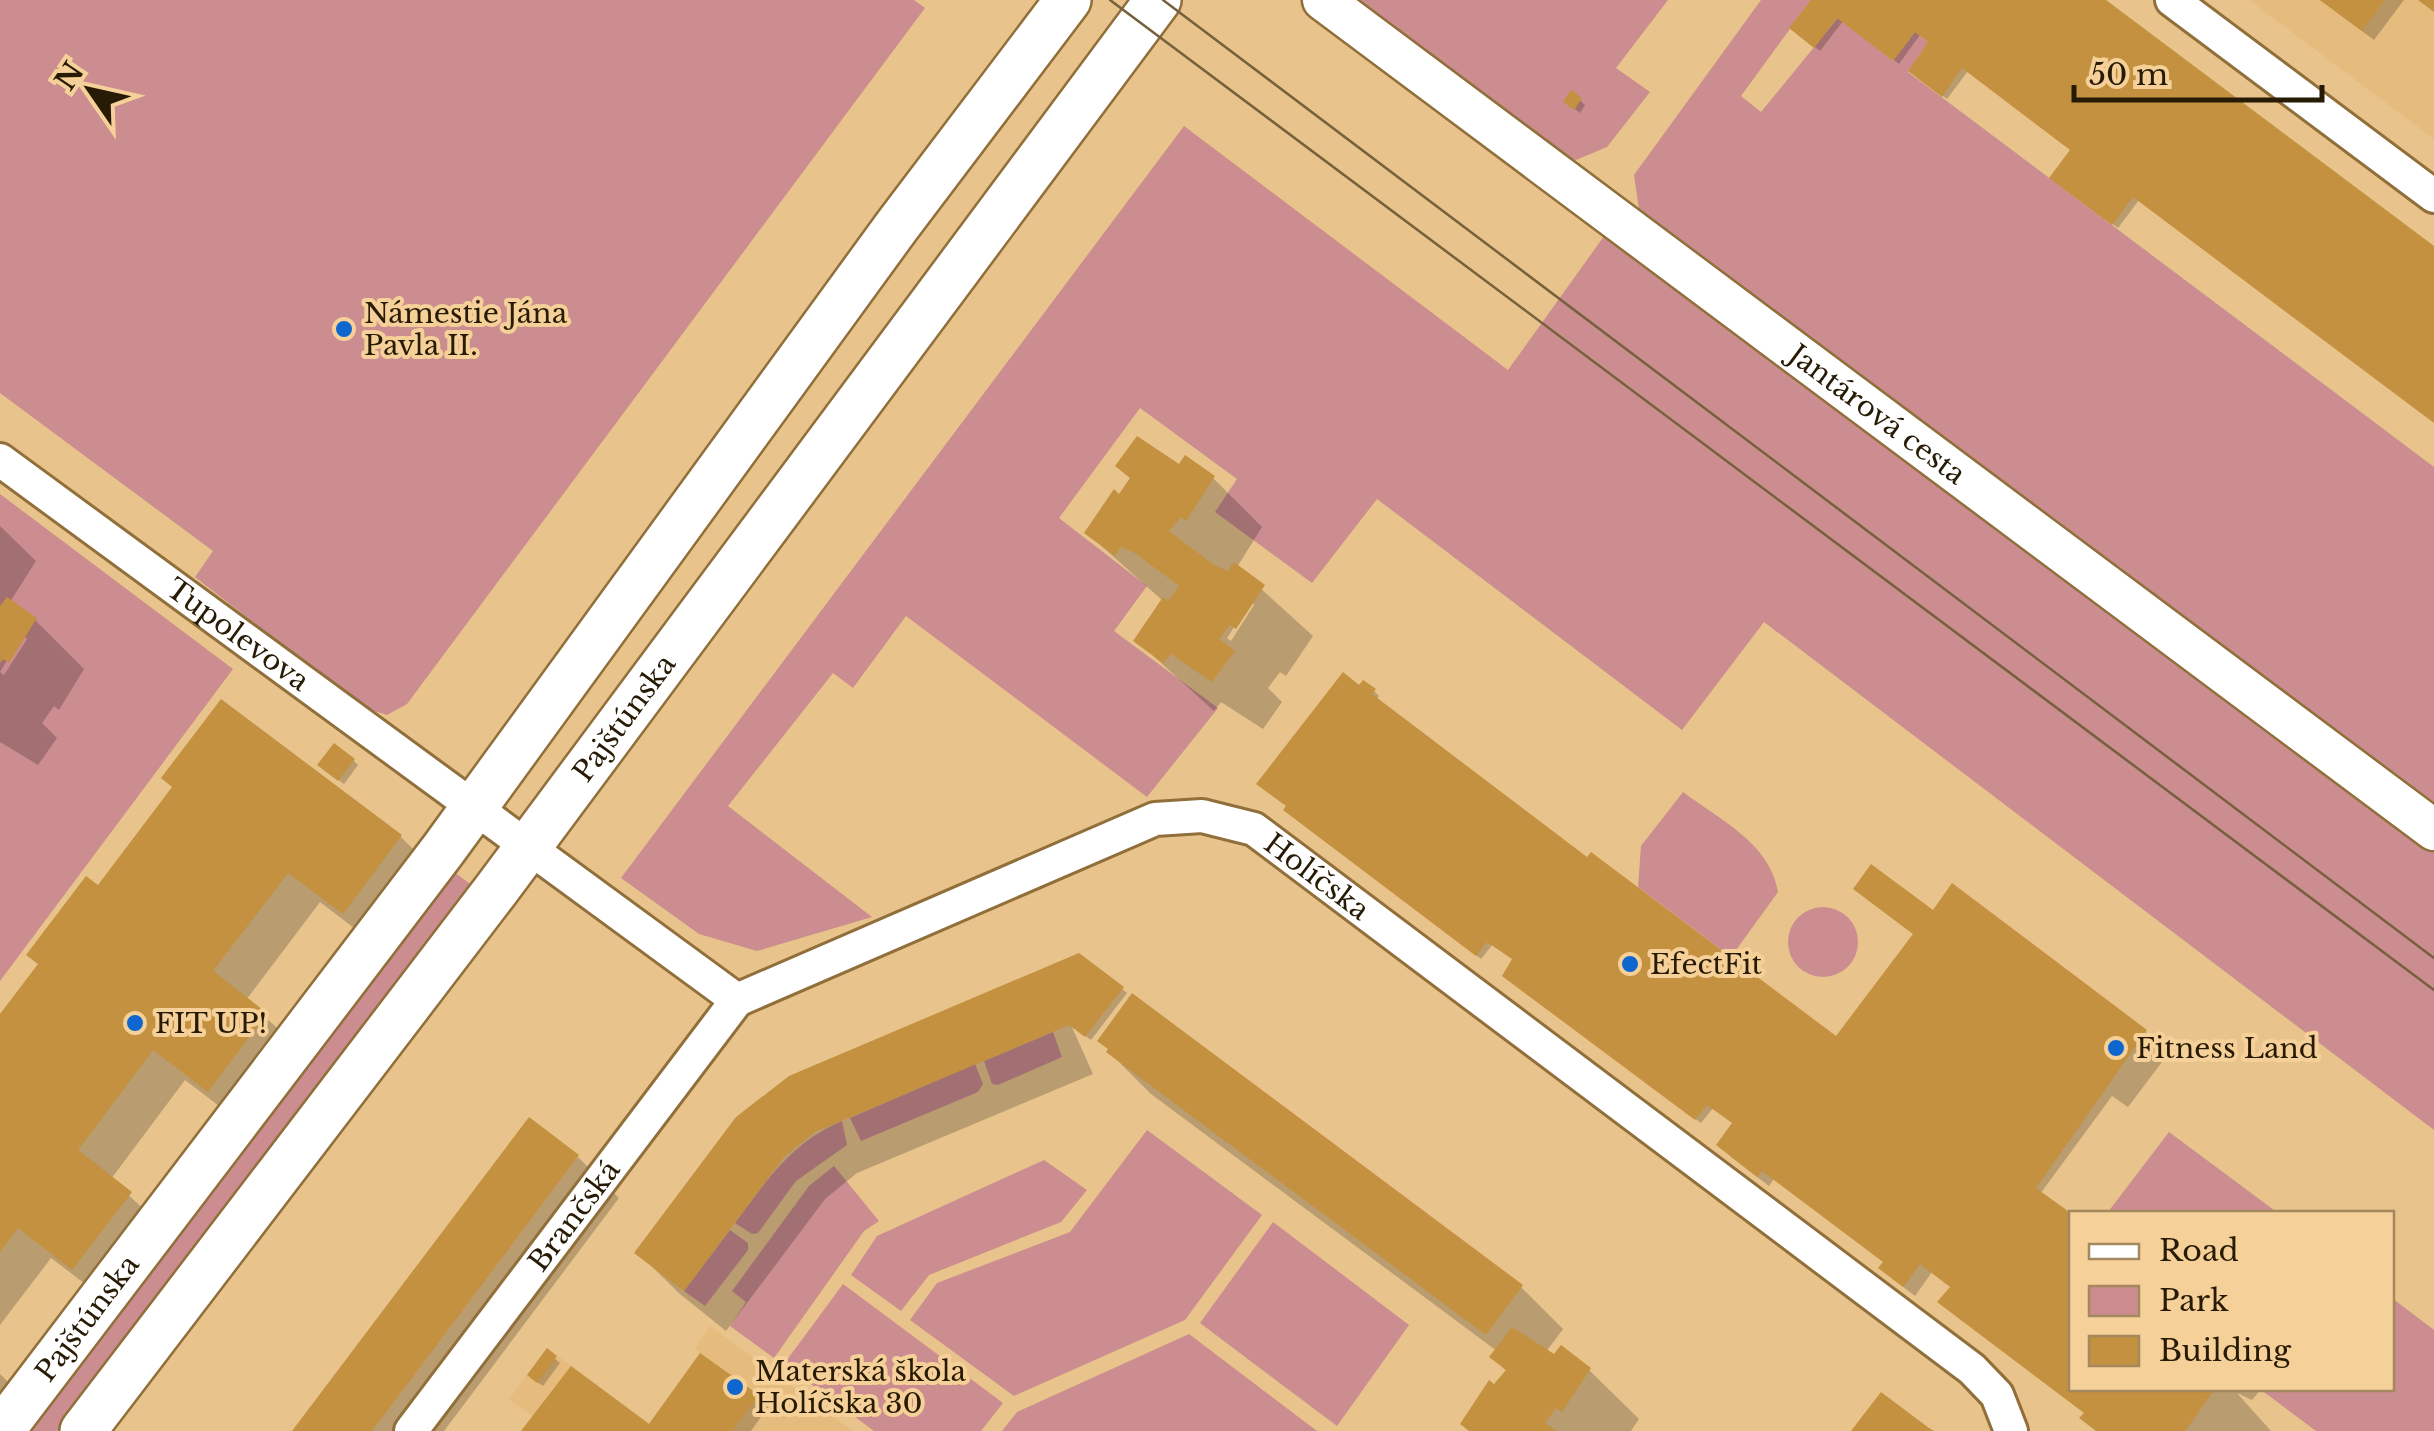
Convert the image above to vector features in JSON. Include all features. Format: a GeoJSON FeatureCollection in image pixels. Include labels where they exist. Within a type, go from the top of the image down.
{"type":"FeatureCollection","features":[{"type":"Feature","properties":{"kind":"main road","name":"Pajštúnska"},"geometry":{"type":"LineString","coordinates":[[1,1431],[474,807],[1068,0]]}},
{"type":"Feature","properties":{"kind":"main road","name":"Pajštúnska"},"geometry":{"type":"LineString","coordinates":[[84,1431],[527,847],[1158,0]]}},
{"type":"Feature","properties":{"kind":"street","name":"Jantárová cesta"},"geometry":{"type":"LineString","coordinates":[[1323,0],[2434,830]]}},
{"type":"Feature","properties":{"kind":"street"},"geometry":{"type":"LineString","coordinates":[[2172,0],[2434,196]]}},
{"type":"Feature","properties":{"kind":"street","name":"Tupolevova"},"geometry":{"type":"LineString","coordinates":[[0,460],[527,847]]}},
{"type":"Feature","properties":{"kind":"street","name":"Holíčska"},"geometry":{"type":"LineString","coordinates":[[737,1000],[1155,819],[1228,819],[1254,830],[1972,1369],[1997,1395],[2011,1431]]}},
{"type":"Feature","properties":{"kind":"street"},"geometry":{"type":"LineString","coordinates":[[527,847],[737,1000]]}},
{"type":"Feature","properties":{"kind":"street","name":"Brančská"},"geometry":{"type":"LineString","coordinates":[[411,1431],[737,1000]]}},
{"type":"Feature","properties":{"kind":"shaded area"},"geometry":{"type":"Polygon","coordinates":[[[2249,0],[2434,0],[2434,139],[2249,0]]]}},
{"type":"Feature","properties":{"kind":"shaded area","name":"Materská škola Holíčska 30"},"geometry":{"type":"Polygon","coordinates":[[[710,1326],[853,1431],[521,1431],[532,1416],[509,1399],[547,1348],[649,1423],[700,1353],[695,1349],[710,1326]]]}},
{"type":"Feature","properties":{"kind":"green space","name":"Námestie Jána Pavla II."},"geometry":{"type":"Polygon","coordinates":[[[0,0],[914,0],[925,8],[407,704],[387,715],[362,707],[195,577],[213,551],[0,393],[0,0]]]}},
{"type":"Feature","properties":{"kind":"green space"},"geometry":{"type":"Polygon","coordinates":[[[1355,0],[1668,0],[1616,68],[1650,92],[1607,147],[1576,160],[1553,152],[1355,0]]]}},
{"type":"Feature","properties":{"kind":"green space"},"geometry":{"type":"Polygon","coordinates":[[[1761,0],[1811,0],[1741,96],[1761,112],[1838,18],[1893,61],[1915,32],[1928,42],[1908,72],[2434,467],[2434,813],[1640,217],[1634,175],[1761,0]]]}},
{"type":"Feature","properties":{"kind":"green space"},"geometry":{"type":"Polygon","coordinates":[[[1184,126],[1508,370],[1607,232],[2434,853],[2434,1130],[1764,622],[1682,730],[1377,499],[1312,583],[1215,512],[1237,479],[1140,408],[1059,518],[1147,586],[1114,631],[1218,708],[1147,797],[906,616],[853,688],[833,673],[728,806],[872,917],[757,951],[699,934],[621,878],[1184,126]]]}},
{"type":"Feature","properties":{"kind":"green space"},"geometry":{"type":"Polygon","coordinates":[[[0,494],[233,669],[0,981],[0,494]]]}},
{"type":"Feature","properties":{"kind":"green space"},"geometry":{"type":"Polygon","coordinates":[[[1683,792],[1754,846],[1773,875],[1778,892],[1731,957],[1638,887],[1641,846],[1683,792]]]}},
{"type":"Feature","properties":{"kind":"green space"},"geometry":{"type":"Polygon","coordinates":[[[454,872],[473,886],[116,1359],[57,1431],[27,1431],[116,1320],[454,872]]]}},
{"type":"Feature","properties":{"kind":"green space"},"geometry":{"type":"Polygon","coordinates":[[[1823,907],[1848,917],[1858,942],[1848,967],[1823,977],[1798,967],[1788,942],[1798,917],[1823,907]]]}},
{"type":"Feature","properties":{"kind":"green space"},"geometry":{"type":"Polygon","coordinates":[[[1053,1032],[1062,1057],[998,1085],[992,1084],[984,1061],[1053,1032]]]}},
{"type":"Feature","properties":{"kind":"green space"},"geometry":{"type":"Polygon","coordinates":[[[975,1064],[983,1084],[978,1092],[861,1141],[850,1118],[975,1064]]]}},
{"type":"Feature","properties":{"kind":"green space"},"geometry":{"type":"Polygon","coordinates":[[[842,1121],[847,1145],[796,1181],[758,1233],[752,1234],[735,1223],[795,1151],[842,1121]]]}},
{"type":"Feature","properties":{"kind":"green space"},"geometry":{"type":"Polygon","coordinates":[[[1147,1130],[1262,1215],[1185,1320],[1014,1396],[910,1320],[937,1283],[1070,1232],[1147,1130]]]}},
{"type":"Feature","properties":{"kind":"green space"},"geometry":{"type":"Polygon","coordinates":[[[2169,1132],[2275,1211],[2109,1211],[2169,1132]]]}},
{"type":"Feature","properties":{"kind":"green space"},"geometry":{"type":"Polygon","coordinates":[[[1044,1160],[1087,1190],[1061,1222],[929,1275],[901,1311],[851,1275],[877,1236],[1044,1160]]]}},
{"type":"Feature","properties":{"kind":"green space"},"geometry":{"type":"Polygon","coordinates":[[[834,1166],[879,1221],[864,1231],[774,1358],[730,1326],[746,1302],[732,1291],[809,1186],[834,1166]]]}},
{"type":"Feature","properties":{"kind":"green space"},"geometry":{"type":"Polygon","coordinates":[[[1273,1222],[1409,1325],[1337,1426],[1200,1323],[1273,1222]]]}},
{"type":"Feature","properties":{"kind":"green space"},"geometry":{"type":"Polygon","coordinates":[[[730,1230],[748,1243],[748,1250],[705,1306],[684,1291],[730,1230]]]}},
{"type":"Feature","properties":{"kind":"green space"},"geometry":{"type":"Polygon","coordinates":[[[843,1284],[1003,1403],[981,1431],[874,1431],[784,1364],[843,1284]]]}},
{"type":"Feature","properties":{"kind":"green space"},"geometry":{"type":"Polygon","coordinates":[[[2394,1300],[2434,1330],[2434,1431],[2316,1431],[2263,1391],[2394,1391],[2394,1300]]]}},
{"type":"Feature","properties":{"kind":"green space"},"geometry":{"type":"Polygon","coordinates":[[[1189,1334],[1317,1431],[1002,1431],[1017,1412],[1189,1334]]]}},
{"type":"Feature","properties":{"kind":"building"},"geometry":{"type":"Polygon","coordinates":[[[1811,0],[2106,0],[2434,246],[2434,423],[2133,197],[2112,225],[2049,178],[2070,150],[1962,68],[1942,97],[1908,71],[1928,42],[1915,32],[1893,61],[1837,18],[1814,48],[1789,28],[1811,0]]]}},
{"type":"Feature","properties":{"kind":"building"},"geometry":{"type":"Polygon","coordinates":[[[2320,0],[2385,0],[2362,31],[2320,0]]]}},
{"type":"Feature","properties":{"kind":"building"},"geometry":{"type":"Polygon","coordinates":[[[2418,0],[2434,0],[2434,12],[2418,0]]]}},
{"type":"Feature","properties":{"kind":"building"},"geometry":{"type":"Polygon","coordinates":[[[1571,90],[1582,98],[1574,110],[1563,102],[1571,90]]]}},
{"type":"Feature","properties":{"kind":"building"},"geometry":{"type":"Polygon","coordinates":[[[1137,436],[1179,464],[1185,455],[1215,476],[1186,521],[1181,517],[1169,531],[1214,565],[1228,571],[1234,562],[1265,585],[1236,629],[1230,625],[1219,639],[1235,651],[1212,682],[1171,654],[1163,663],[1133,641],[1163,597],[1168,601],[1179,586],[1135,553],[1121,547],[1115,556],[1084,533],[1114,489],[1119,494],[1130,478],[1115,466],[1137,436]]]}},
{"type":"Feature","properties":{"kind":"building"},"geometry":{"type":"Polygon","coordinates":[[[7,597],[37,618],[9,663],[3,659],[0,663],[0,606],[7,597]]]}},
{"type":"Feature","properties":{"kind":"building"},"geometry":{"type":"Polygon","coordinates":[[[1343,672],[1359,685],[1363,680],[1376,689],[1372,694],[1587,857],[1591,852],[1836,1036],[1913,934],[1853,889],[1871,864],[1933,910],[1952,883],[2147,1030],[2036,1188],[2069,1212],[2069,1391],[2214,1391],[2185,1431],[2096,1431],[2079,1418],[2084,1413],[1937,1302],[1950,1287],[1920,1264],[1903,1287],[1878,1268],[1883,1262],[1762,1171],[1757,1177],[1716,1145],[1732,1123],[1707,1105],[1695,1120],[1502,976],[1512,959],[1487,942],[1476,956],[1283,810],[1286,806],[1256,784],[1343,672]]]}},
{"type":"Feature","properties":{"kind":"building"},"geometry":{"type":"Polygon","coordinates":[[[221,699],[402,835],[343,914],[288,873],[213,971],[267,1013],[208,1092],[153,1050],[78,1150],[132,1192],[72,1270],[18,1228],[0,1252],[0,1014],[38,964],[26,955],[86,876],[98,885],[172,787],[161,778],[221,699]]]}},
{"type":"Feature","properties":{"kind":"building"},"geometry":{"type":"Polygon","coordinates":[[[334,743],[355,759],[338,781],[317,765],[334,743]]]}},
{"type":"Feature","properties":{"kind":"building"},"geometry":{"type":"Polygon","coordinates":[[[1079,953],[1124,987],[1085,1037],[1069,1025],[815,1132],[784,1157],[684,1291],[634,1253],[736,1117],[789,1076],[1079,953]]]}},
{"type":"Feature","properties":{"kind":"building"},"geometry":{"type":"Polygon","coordinates":[[[1132,993],[1523,1285],[1486,1335],[1106,1052],[1108,1049],[1097,1041],[1132,993]]]}},
{"type":"Feature","properties":{"kind":"building"},"geometry":{"type":"Polygon","coordinates":[[[529,1117],[579,1155],[372,1431],[292,1431],[529,1117]]]}},
{"type":"Feature","properties":{"kind":"building"},"geometry":{"type":"Polygon","coordinates":[[[1512,1327],[1554,1354],[1561,1345],[1591,1368],[1562,1412],[1556,1408],[1545,1423],[1556,1431],[1469,1431],[1460,1424],[1489,1380],[1494,1384],[1506,1370],[1489,1357],[1512,1327]]]}},
{"type":"Feature","properties":{"kind":"building"},"geometry":{"type":"Polygon","coordinates":[[[547,1348],[557,1356],[537,1383],[527,1375],[547,1348]]]}},
{"type":"Feature","properties":{"kind":"building"},"geometry":{"type":"Polygon","coordinates":[[[700,1353],[759,1395],[732,1431],[521,1431],[571,1366],[649,1424],[700,1353]]]}},
{"type":"Feature","properties":{"kind":"building"},"geometry":{"type":"Polygon","coordinates":[[[1881,1392],[1929,1428],[1934,1431],[1851,1431],[1881,1392]]]}},
{"type":"Feature","properties":{"kind":"tram line"},"geometry":{"type":"LineString","coordinates":[[1110,0],[2434,990]]}},
{"type":"Feature","properties":{"kind":"tram line"},"geometry":{"type":"LineString","coordinates":[[1163,0],[2434,958]]}},
{"type":"Feature","properties":{"kind":"place","name":"Námestie Jána Pavla II."},"geometry":{"type":"Point","coordinates":[344,329]}},
{"type":"Feature","properties":{"kind":"place","name":"EfectFit"},"geometry":{"type":"Point","coordinates":[1630,964]}},
{"type":"Feature","properties":{"kind":"place","name":"FIT UP!"},"geometry":{"type":"Point","coordinates":[135,1023]}},
{"type":"Feature","properties":{"kind":"place","name":"Fitness Land"},"geometry":{"type":"Point","coordinates":[2116,1048]}},
{"type":"Feature","properties":{"kind":"place","name":"Materská škola Holíčska 30"},"geometry":{"type":"Point","coordinates":[735,1387]}}]}
